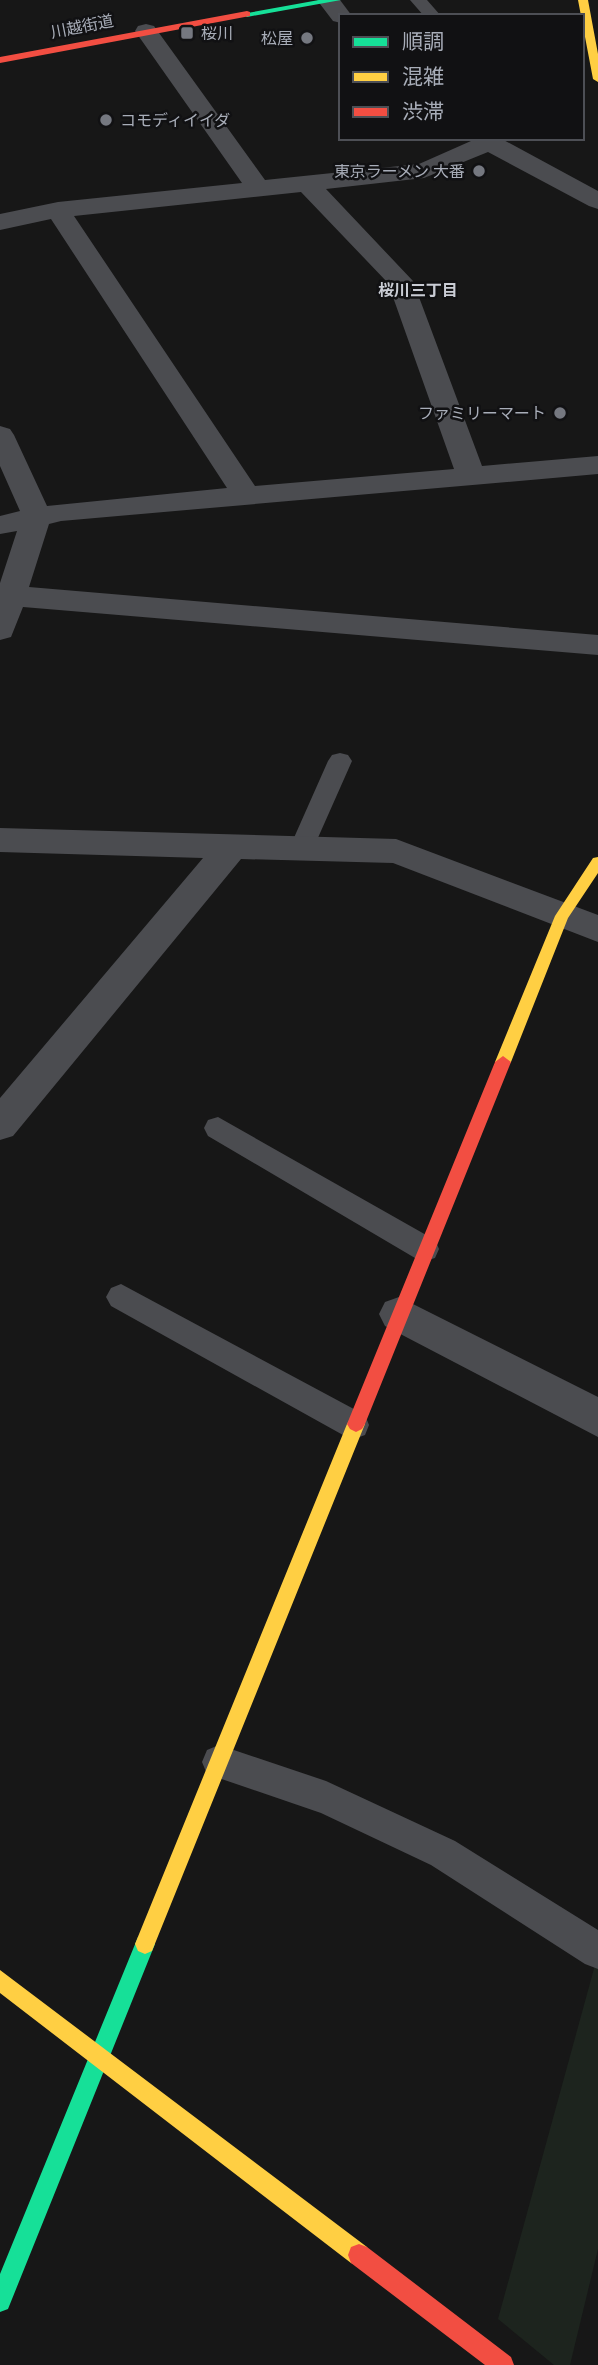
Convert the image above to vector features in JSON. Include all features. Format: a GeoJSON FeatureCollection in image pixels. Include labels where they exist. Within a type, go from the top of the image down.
{"type":"FeatureCollection","features":[{"type":"Feature","properties":{"kind":"main road"},"geometry":{"type":"LineString","coordinates":[[583,0],[595,47],[598,79]]}},
{"type":"Feature","properties":{"kind":"main road","name":"川越街道"},"geometry":{"type":"LineString","coordinates":[[0,60],[146,31],[333,4]]}},
{"type":"Feature","properties":{"kind":"main road"},"geometry":{"type":"LineString","coordinates":[[0,2301],[562,916],[598,862]]}},
{"type":"Feature","properties":{"kind":"main road"},"geometry":{"type":"LineString","coordinates":[[0,1980],[503,2365]]}},
{"type":"Feature","properties":{"kind":"street"},"geometry":{"type":"LineString","coordinates":[[146,31],[258,188]]}},
{"type":"Feature","properties":{"kind":"street"},"geometry":{"type":"LineString","coordinates":[[0,222],[58,211],[424,171],[484,140],[598,201]]}},
{"type":"Feature","properties":{"kind":"street"},"geometry":{"type":"LineString","coordinates":[[306,183],[400,281],[471,476]]}},
{"type":"Feature","properties":{"kind":"street"},"geometry":{"type":"LineString","coordinates":[[58,211],[246,495]]}},
{"type":"Feature","properties":{"kind":"street"},"geometry":{"type":"LineString","coordinates":[[0,435],[37,516],[0,630]]}},
{"type":"Feature","properties":{"kind":"street"},"geometry":{"type":"LineString","coordinates":[[0,524],[37,516],[246,495],[598,466]]}},
{"type":"Feature","properties":{"kind":"street"},"geometry":{"type":"LineString","coordinates":[[12,596],[598,645]]}},
{"type":"Feature","properties":{"kind":"street"},"geometry":{"type":"LineString","coordinates":[[0,840],[396,852],[598,929]]}},
{"type":"Feature","properties":{"kind":"street"},"geometry":{"type":"LineString","coordinates":[[0,1125],[232,847]]}},
{"type":"Feature","properties":{"kind":"street"},"geometry":{"type":"LineString","coordinates":[[399,1314],[598,1418]]}},
{"type":"Feature","properties":{"kind":"lane"},"geometry":{"type":"LineString","coordinates":[[418,0],[431,14]]}},
{"type":"Feature","properties":{"kind":"lane"},"geometry":{"type":"LineString","coordinates":[[301,849],[341,761]]}},
{"type":"Feature","properties":{"kind":"lane"},"geometry":{"type":"LineString","coordinates":[[218,1128],[425,1250]]}},
{"type":"Feature","properties":{"kind":"lane"},"geometry":{"type":"LineString","coordinates":[[121,1297],[354,1424]]}},
{"type":"Feature","properties":{"kind":"lane"},"geometry":{"type":"LineString","coordinates":[[219,1762],[326,1798],[443,1853],[598,1951]]}},
{"type":"Feature","properties":{"kind":"shaded area"},"geometry":{"type":"Polygon","coordinates":[[[598,1954],[598,2249],[570,2365],[554,2365],[498,2319],[598,1954]]]}},
{"type":"Feature","properties":{"kind":"traffic: fast"},"geometry":{"type":"LineString","coordinates":[[247,14],[336,0]]}},
{"type":"Feature","properties":{"kind":"traffic: fast"},"geometry":{"type":"LineString","coordinates":[[0,2301],[145,1944]]}},
{"type":"Feature","properties":{"kind":"traffic: slow"},"geometry":{"type":"LineString","coordinates":[[583,0],[598,79]]}},
{"type":"Feature","properties":{"kind":"traffic: slow"},"geometry":{"type":"LineString","coordinates":[[503,1062],[562,916],[598,862]]}},
{"type":"Feature","properties":{"kind":"traffic: slow"},"geometry":{"type":"LineString","coordinates":[[145,1944],[356,1424]]}},
{"type":"Feature","properties":{"kind":"traffic: slow"},"geometry":{"type":"LineString","coordinates":[[0,1980],[359,2255]]}},
{"type":"Feature","properties":{"kind":"traffic: jam"},"geometry":{"type":"LineString","coordinates":[[0,60],[247,14]]}},
{"type":"Feature","properties":{"kind":"traffic: jam"},"geometry":{"type":"LineString","coordinates":[[356,1424],[503,1062]]}},
{"type":"Feature","properties":{"kind":"traffic: jam"},"geometry":{"type":"LineString","coordinates":[[359,2255],[503,2365]]}},
{"type":"Feature","properties":{"kind":"place","name":"桜川"},"geometry":{"type":"Point","coordinates":[187,33]}},
{"type":"Feature","properties":{"kind":"place","name":"松屋"},"geometry":{"type":"Point","coordinates":[307,38]}},
{"type":"Feature","properties":{"kind":"place","name":"コモディイイダ"},"geometry":{"type":"Point","coordinates":[106,120]}},
{"type":"Feature","properties":{"kind":"place","name":"東京ラーメン 大番"},"geometry":{"type":"Point","coordinates":[479,171]}},
{"type":"Feature","properties":{"kind":"place","name":"ファミリーマート"},"geometry":{"type":"Point","coordinates":[560,413]}},
{"type":"Feature","properties":{"kind":"district","name":"桜川三丁目"},"geometry":{"type":"Point","coordinates":[418,290]}}]}
